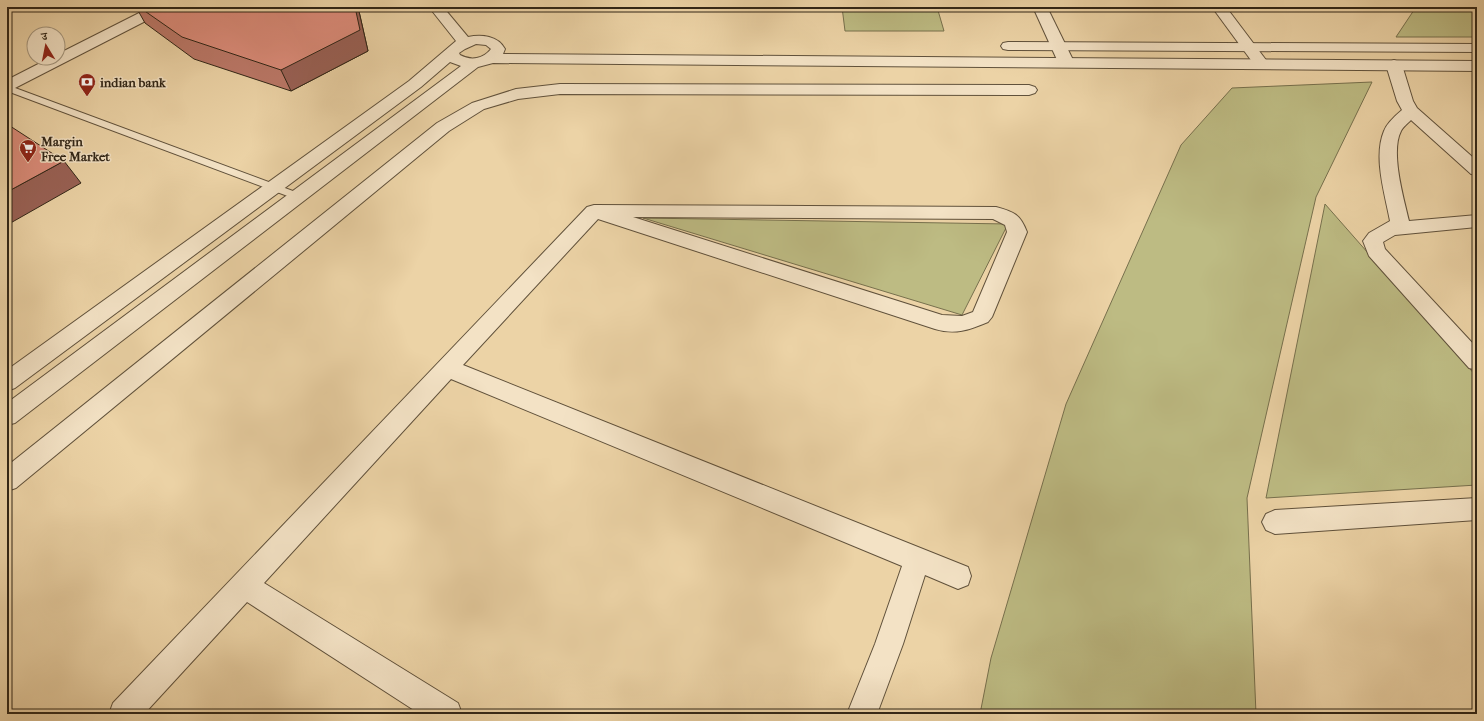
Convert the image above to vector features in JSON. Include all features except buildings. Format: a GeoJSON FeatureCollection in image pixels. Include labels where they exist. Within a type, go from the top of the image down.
{"type":"FeatureCollection","features":[{"type":"Feature","properties":{"kind":"street"},"geometry":{"type":"LineString","coordinates":[[7,87],[162,7]]}},
{"type":"Feature","properties":{"kind":"street"},"geometry":{"type":"LineString","coordinates":[[436,7],[459,48]]}},
{"type":"Feature","properties":{"kind":"street"},"geometry":{"type":"LineString","coordinates":[[1040,7],[1066,62]]}},
{"type":"Feature","properties":{"kind":"street"},"geometry":{"type":"LineString","coordinates":[[1219,7],[1261,64]]}},
{"type":"Feature","properties":{"kind":"street"},"geometry":{"type":"LineString","coordinates":[[7,382],[415,84],[459,48],[476,40],[486,41],[487,56]]}},
{"type":"Feature","properties":{"kind":"street"},"geometry":{"type":"LineString","coordinates":[[459,48],[454,58],[458,61],[487,56],[654,45]]}},
{"type":"Feature","properties":{"kind":"street"},"geometry":{"type":"LineString","coordinates":[[995,46],[1477,48]]}},
{"type":"Feature","properties":{"kind":"street"},"geometry":{"type":"LineString","coordinates":[[7,416],[297,196],[487,56],[1477,66]]}},
{"type":"Feature","properties":{"kind":"street"},"geometry":{"type":"LineString","coordinates":[[1394,65],[1405,101],[1411,111],[1477,170]]}},
{"type":"Feature","properties":{"kind":"street"},"geometry":{"type":"LineString","coordinates":[[7,480],[444,127],[478,106],[516,94],[560,89],[1029,90]]}},
{"type":"Feature","properties":{"kind":"street"},"geometry":{"type":"LineString","coordinates":[[1394,229],[1400,222],[1390,178],[1388,153],[1392,131],[1411,111]]}},
{"type":"Feature","properties":{"kind":"street"},"geometry":{"type":"LineString","coordinates":[[124,714],[594,211],[996,213],[1013,221],[1017,232],[981,317],[963,324],[942,323],[594,211]]}},
{"type":"Feature","properties":{"kind":"street"},"geometry":{"type":"LineString","coordinates":[[1477,221],[1394,229],[1379,234],[1373,241],[1376,251],[1477,362]]}},
{"type":"Feature","properties":{"kind":"street"},"geometry":{"type":"LineString","coordinates":[[446,368],[958,576]]}},
{"type":"Feature","properties":{"kind":"street"},"geometry":{"type":"LineString","coordinates":[[1275,522],[1477,509]]}},
{"type":"Feature","properties":{"kind":"street"},"geometry":{"type":"LineString","coordinates":[[862,714],[889,644],[918,560]]}},
{"type":"Feature","properties":{"kind":"street"},"geometry":{"type":"LineString","coordinates":[[244,585],[446,714]]}},
{"type":"Feature","properties":{"kind":"lane"},"geometry":{"type":"LineString","coordinates":[[7,87],[297,196]]}},
{"type":"Feature","properties":{"kind":"shaded area"},"geometry":{"type":"Polygon","coordinates":[[[842,7],[937,7],[944,31],[845,31],[842,7]]]}},
{"type":"Feature","properties":{"kind":"shaded area"},"geometry":{"type":"Polygon","coordinates":[[[1416,7],[1477,7],[1477,37],[1396,37],[1416,7]]]}},
{"type":"Feature","properties":{"kind":"shaded area"},"geometry":{"type":"Polygon","coordinates":[[[1372,82],[1316,197],[1247,498],[1256,714],[980,714],[991,658],[1066,404],[1181,145],[1232,88],[1372,82]]]}},
{"type":"Feature","properties":{"kind":"shaded area"},"geometry":{"type":"Polygon","coordinates":[[[1325,204],[1477,377],[1477,485],[1266,498],[1325,204]]]}},
{"type":"Feature","properties":{"kind":"shaded area"},"geometry":{"type":"Polygon","coordinates":[[[643,218],[1008,224],[962,315],[643,218]]]}},
{"type":"Feature","properties":{"kind":"place","name":"indian bank"},"geometry":{"type":"Point","coordinates":[87,97]}},
{"type":"Feature","properties":{"kind":"place","name":"Margin Free Market"},"geometry":{"type":"Point","coordinates":[28,163]}}]}
